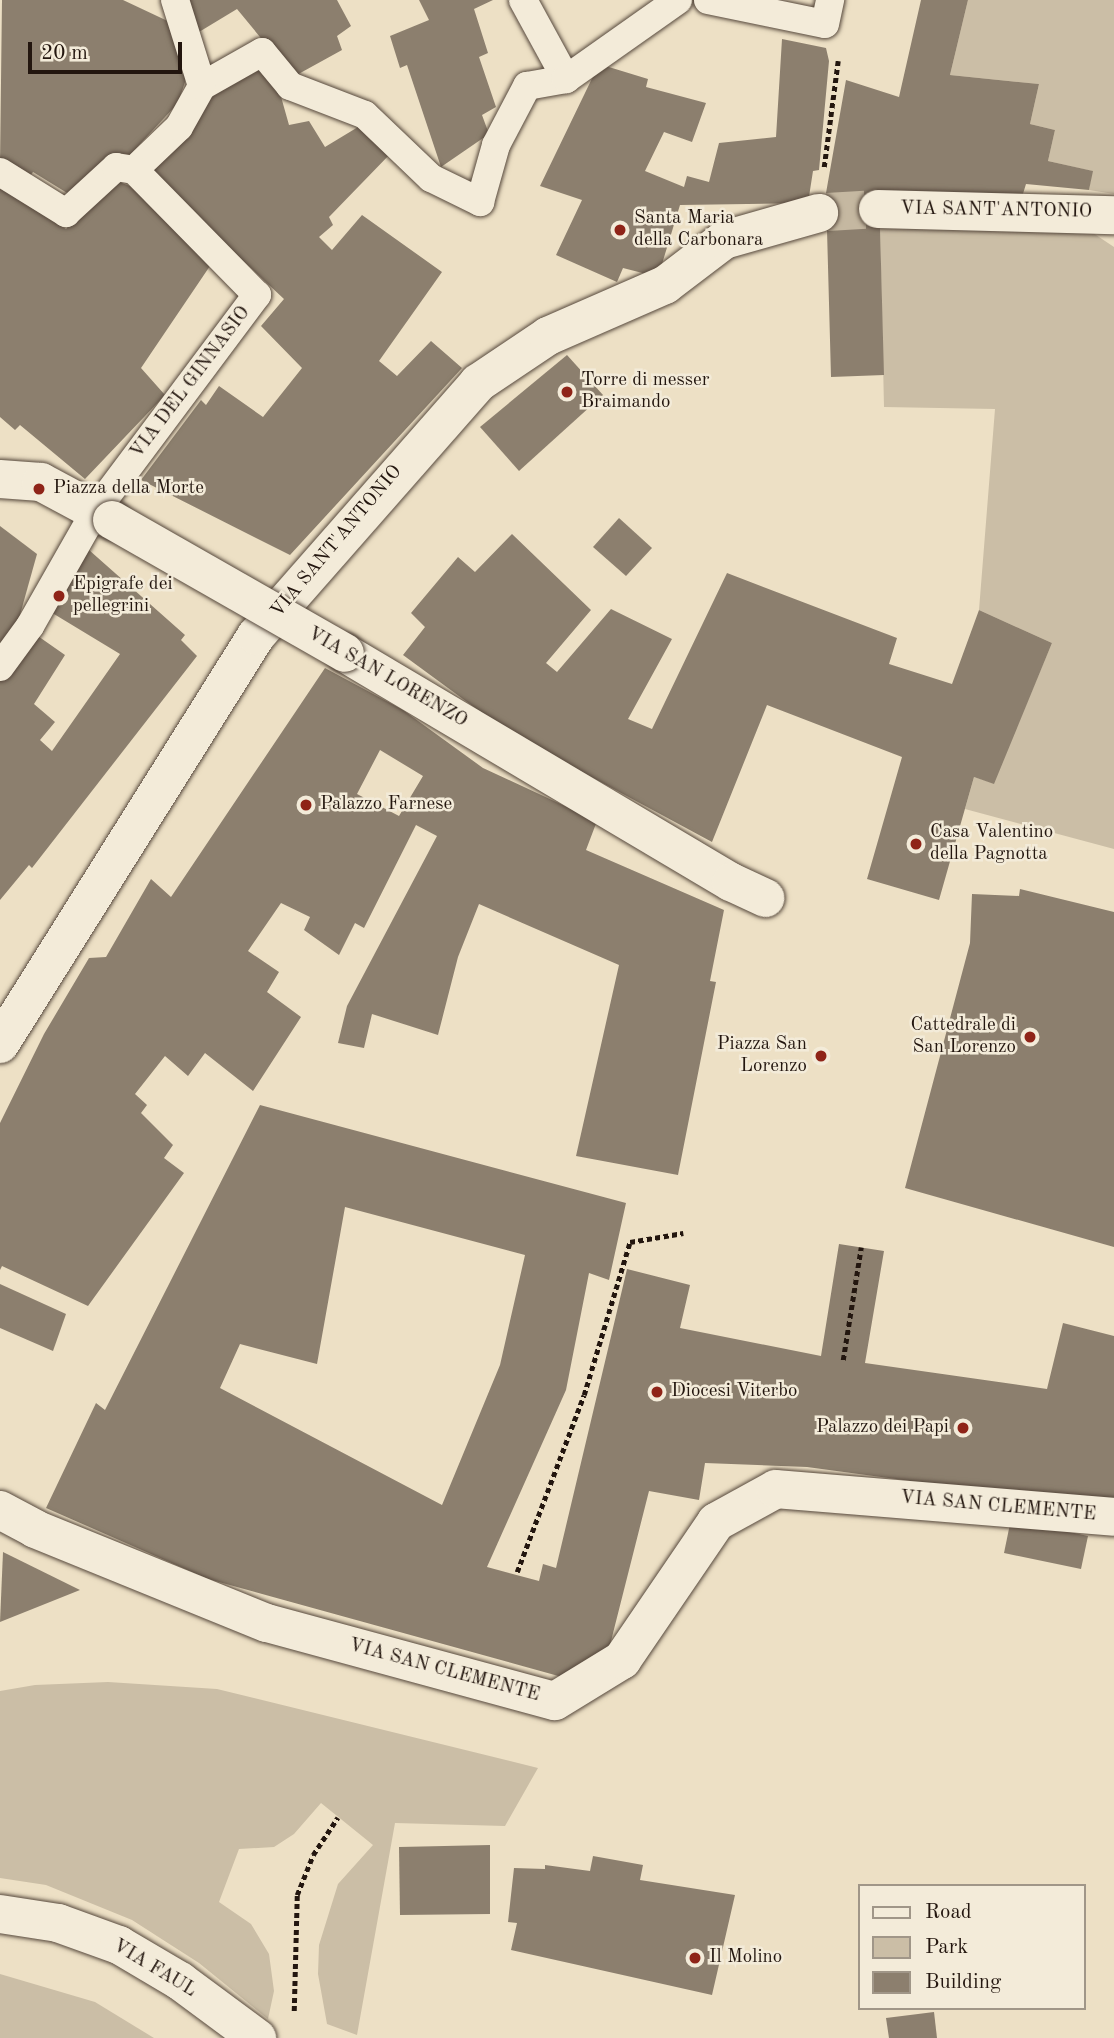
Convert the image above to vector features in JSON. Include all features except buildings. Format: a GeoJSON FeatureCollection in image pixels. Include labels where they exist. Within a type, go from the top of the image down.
{"type":"FeatureCollection","features":[{"type":"Feature","properties":{"kind":"street","name":"VIA SANT'ANTONIO"},"geometry":{"type":"LineString","coordinates":[[878,209],[1114,215]]}},
{"type":"Feature","properties":{"kind":"street","name":"VIA SANT'ANTONIO"},"geometry":{"type":"LineString","coordinates":[[0,1044],[256,636],[478,383],[548,336],[665,285],[724,240],[823,212]]}},
{"type":"Feature","properties":{"kind":"street","name":"VIA SAN LORENZO"},"geometry":{"type":"LineString","coordinates":[[0,479],[41,482],[104,515],[345,653],[731,882],[766,898]]}},
{"type":"Feature","properties":{"kind":"street","name":"VIA SAN CLEMENTE"},"geometry":{"type":"LineString","coordinates":[[0,1510],[34,1530],[267,1623],[555,1700],[622,1660],[716,1522],[776,1489],[1114,1517]]}},
{"type":"Feature","properties":{"kind":"street","name":"VIA FAUL"},"geometry":{"type":"LineString","coordinates":[[0,1914],[58,1923],[119,1944],[180,1981],[257,2038]]}},
{"type":"Feature","properties":{"kind":"lane"},"geometry":{"type":"LineString","coordinates":[[175,0],[202,86]]}},
{"type":"Feature","properties":{"kind":"lane"},"geometry":{"type":"LineString","coordinates":[[523,0],[566,79]]}},
{"type":"Feature","properties":{"kind":"lane"},"geometry":{"type":"LineString","coordinates":[[0,172],[66,213],[116,167],[134,170],[179,127],[202,86],[262,52],[290,86],[365,115],[430,178],[480,202],[496,145],[527,86],[566,79],[678,0]]}},
{"type":"Feature","properties":{"kind":"lane"},"geometry":{"type":"LineString","coordinates":[[709,0],[827,12]]}},
{"type":"Feature","properties":{"kind":"lane","name":"VIA DEL GINNASIO"},"geometry":{"type":"LineString","coordinates":[[0,667],[257,295],[134,170]]}},
{"type":"Feature","properties":{"kind":"lane"},"geometry":{"type":"LineString","coordinates":[[0,461],[41,482]]}},
{"type":"Feature","properties":{"kind":"path"},"geometry":{"type":"LineString","coordinates":[[823,212],[839,66],[836,42],[827,12]]}},
{"type":"Feature","properties":{"kind":"path"},"geometry":{"type":"LineString","coordinates":[[517,1572],[584,1395],[630,1242],[683,1233]]}},
{"type":"Feature","properties":{"kind":"path"},"geometry":{"type":"LineString","coordinates":[[843,1360],[861,1247]]}},
{"type":"Feature","properties":{"kind":"path"},"geometry":{"type":"LineString","coordinates":[[292,2022],[298,1970],[297,1895],[313,1855],[338,1817]]}},
{"type":"Feature","properties":{"kind":"green space"},"geometry":{"type":"Polygon","coordinates":[[[968,0],[1114,0],[1114,194],[1089,190],[1092,171],[1048,161],[1055,130],[1030,124],[1039,84],[950,75],[968,0]]]}},
{"type":"Feature","properties":{"kind":"green space"},"geometry":{"type":"Polygon","coordinates":[[[880,227],[1087,229],[1114,247],[1114,849],[965,809],[974,777],[993,783],[1052,643],[979,610],[995,409],[884,407],[880,227]]]}},
{"type":"Feature","properties":{"kind":"green space"},"geometry":{"type":"Polygon","coordinates":[[[108,1682],[217,1689],[538,1768],[505,1826],[395,1823],[357,2035],[327,2024],[318,1974],[319,1945],[338,1884],[373,1845],[321,1803],[294,1834],[274,1847],[239,1849],[219,1902],[251,1924],[269,1954],[274,1991],[268,2019],[199,1963],[132,1920],[46,1885],[0,1878],[0,1691],[35,1685],[108,1682]]]}},
{"type":"Feature","properties":{"kind":"green space"},"geometry":{"type":"Polygon","coordinates":[[[0,1974],[95,2002],[154,2038],[0,2038],[0,1974]]]}},
{"type":"Feature","properties":{"kind":"tunnel"},"geometry":{"type":"LineString","coordinates":[[827,212],[878,209]]}},
{"type":"Feature","properties":{"kind":"place","name":"Santa Maria della Carbonara"},"geometry":{"type":"Point","coordinates":[620,230]}},
{"type":"Feature","properties":{"kind":"place","name":"Torre di messer Braimando"},"geometry":{"type":"Point","coordinates":[567,392]}},
{"type":"Feature","properties":{"kind":"place","name":"Piazza della Morte"},"geometry":{"type":"Point","coordinates":[39,489]}},
{"type":"Feature","properties":{"kind":"place","name":"Epigrafe dei pellegrini"},"geometry":{"type":"Point","coordinates":[59,596]}},
{"type":"Feature","properties":{"kind":"place","name":"Palazzo Farnese"},"geometry":{"type":"Point","coordinates":[306,805]}},
{"type":"Feature","properties":{"kind":"place","name":"Casa Valentino della Pagnotta"},"geometry":{"type":"Point","coordinates":[916,844]}},
{"type":"Feature","properties":{"kind":"place","name":"Cattedrale di San Lorenzo"},"geometry":{"type":"Point","coordinates":[1030,1037]}},
{"type":"Feature","properties":{"kind":"place","name":"Piazza San Lorenzo"},"geometry":{"type":"Point","coordinates":[821,1056]}},
{"type":"Feature","properties":{"kind":"place","name":"Diocesi Viterbo"},"geometry":{"type":"Point","coordinates":[657,1392]}},
{"type":"Feature","properties":{"kind":"place","name":"Palazzo dei Papi"},"geometry":{"type":"Point","coordinates":[963,1428]}},
{"type":"Feature","properties":{"kind":"place","name":"Il Molino"},"geometry":{"type":"Point","coordinates":[695,1958]}}]}
